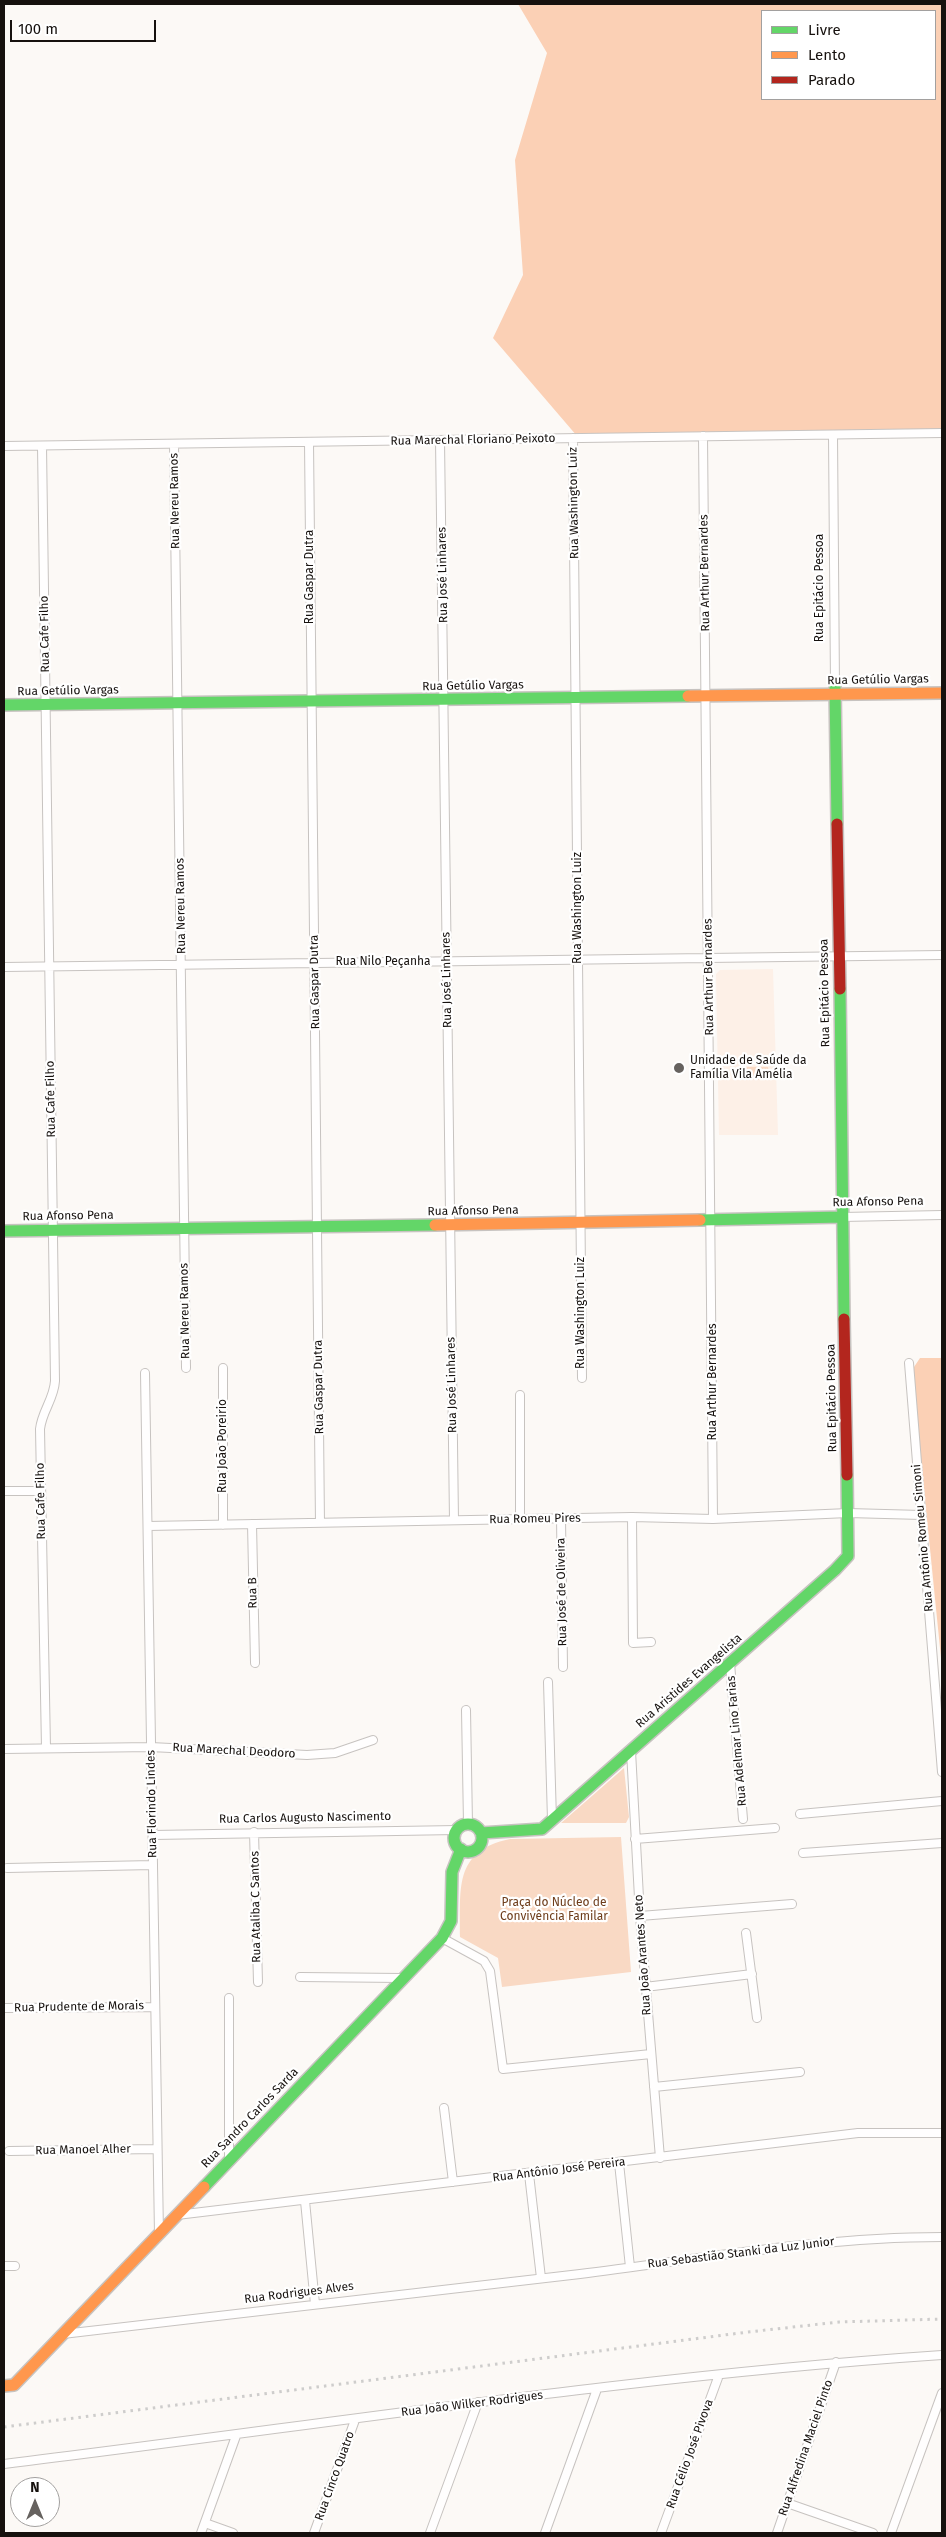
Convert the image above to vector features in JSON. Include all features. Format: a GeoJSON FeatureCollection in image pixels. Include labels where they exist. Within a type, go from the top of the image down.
{"type":"FeatureCollection","features":[{"type":"Feature","properties":{"kind":"street","name":"Rua Marechal Floriano Peixoto"},"geometry":{"type":"LineString","coordinates":[[4,446],[942,433]]}},
{"type":"Feature","properties":{"kind":"street","name":"Rua Epitácio Pessoa"},"geometry":{"type":"LineString","coordinates":[[833,435],[838,956],[849,1550]]}},
{"type":"Feature","properties":{"kind":"street","name":"Rua Arthur Bernardes"},"geometry":{"type":"LineString","coordinates":[[703,436],[712,1220],[713,1519]]}},
{"type":"Feature","properties":{"kind":"street","name":"Rua Washington Luiz"},"geometry":{"type":"LineString","coordinates":[[573,438],[582,1378]]}},
{"type":"Feature","properties":{"kind":"street","name":"Rua José Linhares"},"geometry":{"type":"LineString","coordinates":[[440,440],[445,700],[454,1520]]}},
{"type":"Feature","properties":{"kind":"street","name":"Rua Gaspar Dutra"},"geometry":{"type":"LineString","coordinates":[[309,442],[320,1522]]}},
{"type":"Feature","properties":{"kind":"street","name":"Rua Nereu Ramos"},"geometry":{"type":"LineString","coordinates":[[174,444],[186,1368]]}},
{"type":"Feature","properties":{"kind":"street","name":"Rua Cafe Filho"},"geometry":{"type":"LineString","coordinates":[[42,446],[54,1390],[43,1413],[40,1429],[46,1748]]}},
{"type":"Feature","properties":{"kind":"street","name":"Rua Getúlio Vargas"},"geometry":{"type":"LineString","coordinates":[[4,705],[706,696],[835,691],[942,693]]}},
{"type":"Feature","properties":{"kind":"street","name":"Rua Nilo Peçanha"},"geometry":{"type":"LineString","coordinates":[[4,967],[942,955]]}},
{"type":"Feature","properties":{"kind":"street","name":"Rua Afonso Pena"},"geometry":{"type":"LineString","coordinates":[[4,1231],[581,1223],[942,1215]]}},
{"type":"Feature","properties":{"kind":"street","name":"Rua Antônio Romeu Simoni"},"geometry":{"type":"LineString","coordinates":[[909,1363],[942,1772]]}},
{"type":"Feature","properties":{"kind":"street","name":"Rua João Poreirio"},"geometry":{"type":"LineString","coordinates":[[222,1368],[223,1524]]}},
{"type":"Feature","properties":{"kind":"street","name":"Rua Florindo Lindes"},"geometry":{"type":"LineString","coordinates":[[145,1373],[159,2234]]}},
{"type":"Feature","properties":{"kind":"street"},"geometry":{"type":"LineString","coordinates":[[520,1395],[520,1519]]}},
{"type":"Feature","properties":{"kind":"street"},"geometry":{"type":"LineString","coordinates":[[4,1491],[41,1491]]}},
{"type":"Feature","properties":{"kind":"street","name":"Rua Romeu Pires"},"geometry":{"type":"LineString","coordinates":[[148,1526],[632,1517],[713,1519],[848,1513],[922,1515]]}},
{"type":"Feature","properties":{"kind":"street"},"geometry":{"type":"LineString","coordinates":[[632,1517],[633,1643],[651,1642]]}},
{"type":"Feature","properties":{"kind":"street","name":"Rua José de Oliveira"},"geometry":{"type":"LineString","coordinates":[[561,1518],[563,1667]]}},
{"type":"Feature","properties":{"kind":"street","name":"Rua B"},"geometry":{"type":"LineString","coordinates":[[252,1524],[254,1663]]}},
{"type":"Feature","properties":{"kind":"street","name":"Rua Aristides Evangelista"},"geometry":{"type":"LineString","coordinates":[[482,1833],[542,1830],[835,1570],[845,1560],[849,1550]]}},
{"type":"Feature","properties":{"kind":"street","name":"Rua Adelmar Lino Farias"},"geometry":{"type":"LineString","coordinates":[[730,1663],[743,1819]]}},
{"type":"Feature","properties":{"kind":"street"},"geometry":{"type":"LineString","coordinates":[[548,1682],[552,1820]]}},
{"type":"Feature","properties":{"kind":"street"},"geometry":{"type":"LineString","coordinates":[[466,1710],[468,1824]]}},
{"type":"Feature","properties":{"kind":"street","name":"Rua Marechal Deodoro"},"geometry":{"type":"LineString","coordinates":[[4,1749],[151,1747],[307,1755],[335,1753],[373,1740]]}},
{"type":"Feature","properties":{"kind":"street","name":"Rua João Arantes Neto"},"geometry":{"type":"LineString","coordinates":[[631,1751],[645,1987],[660,2158]]}},
{"type":"Feature","properties":{"kind":"street"},"geometry":{"type":"LineString","coordinates":[[800,1814],[942,1801]]}},
{"type":"Feature","properties":{"kind":"street"},"geometry":{"type":"LineString","coordinates":[[468,1824],[476,1826],[482,1833],[482,1841],[477,1848],[469,1852],[461,1849],[455,1843],[457,1830],[468,1824]]}},
{"type":"Feature","properties":{"kind":"street"},"geometry":{"type":"LineString","coordinates":[[635,1839],[775,1828]]}},
{"type":"Feature","properties":{"kind":"street","name":"Rua Carlos Augusto Nascimento"},"geometry":{"type":"LineString","coordinates":[[153,1835],[457,1830]]}},
{"type":"Feature","properties":{"kind":"street","name":"Rua Ataliba C Santos"},"geometry":{"type":"LineString","coordinates":[[254,1832],[258,1982]]}},
{"type":"Feature","properties":{"kind":"street"},"geometry":{"type":"LineString","coordinates":[[803,1853],[942,1843]]}},
{"type":"Feature","properties":{"kind":"street","name":"Rua Sandro Carlos Sarda"},"geometry":{"type":"LineString","coordinates":[[9,2385],[159,2234],[442,1938],[451,1921],[452,1872],[461,1849]]}},
{"type":"Feature","properties":{"kind":"street"},"geometry":{"type":"LineString","coordinates":[[7,1868],[153,1865]]}},
{"type":"Feature","properties":{"kind":"street"},"geometry":{"type":"LineString","coordinates":[[640,1916],[792,1904]]}},
{"type":"Feature","properties":{"kind":"street"},"geometry":{"type":"LineString","coordinates":[[746,1933],[757,2018]]}},
{"type":"Feature","properties":{"kind":"street"},"geometry":{"type":"LineString","coordinates":[[442,1938],[484,1961],[490,1970],[503,2069],[651,2054]]}},
{"type":"Feature","properties":{"kind":"street"},"geometry":{"type":"LineString","coordinates":[[645,1987],[752,1974]]}},
{"type":"Feature","properties":{"kind":"street"},"geometry":{"type":"LineString","coordinates":[[300,1977],[402,1978]]}},
{"type":"Feature","properties":{"kind":"street"},"geometry":{"type":"LineString","coordinates":[[229,1998],[229,2159]]}},
{"type":"Feature","properties":{"kind":"street","name":"Rua Prudente de Morais"},"geometry":{"type":"LineString","coordinates":[[4,2008],[155,2007]]}},
{"type":"Feature","properties":{"kind":"street"},"geometry":{"type":"LineString","coordinates":[[654,2087],[800,2072]]}},
{"type":"Feature","properties":{"kind":"street"},"geometry":{"type":"LineString","coordinates":[[444,2108],[454,2182]]}},
{"type":"Feature","properties":{"kind":"street","name":"Rua Antônio José Pereira"},"geometry":{"type":"LineString","coordinates":[[176,2216],[858,2133],[942,2133]]}},
{"type":"Feature","properties":{"kind":"street","name":"Rua Manoel Alher"},"geometry":{"type":"LineString","coordinates":[[9,2151],[157,2149]]}},
{"type":"Feature","properties":{"kind":"street"},"geometry":{"type":"LineString","coordinates":[[619,2163],[630,2267]]}},
{"type":"Feature","properties":{"kind":"street"},"geometry":{"type":"LineString","coordinates":[[529,2174],[541,2278]]}},
{"type":"Feature","properties":{"kind":"street"},"geometry":{"type":"LineString","coordinates":[[305,2201],[315,2304]]}},
{"type":"Feature","properties":{"kind":"street","name":"Rua Sebastião Stanki da Luz Junior"},"geometry":{"type":"LineString","coordinates":[[541,2278],[819,2242],[883,2237],[942,2237]]}},
{"type":"Feature","properties":{"kind":"street"},"geometry":{"type":"LineString","coordinates":[[4,2266],[15,2266]]}},
{"type":"Feature","properties":{"kind":"street","name":"Rua Rodrigues Alves"},"geometry":{"type":"LineString","coordinates":[[59,2335],[541,2278]]}},
{"type":"Feature","properties":{"kind":"street","name":"Rua João Wilker Rodrigues"},"geometry":{"type":"LineString","coordinates":[[4,2464],[236,2436],[478,2402],[836,2362],[942,2355]]}},
{"type":"Feature","properties":{"kind":"street","name":"Rua Alfredina Maciel Pinto"},"geometry":{"type":"LineString","coordinates":[[777,2533],[836,2362]]}},
{"type":"Feature","properties":{"kind":"street","name":"Rua Célio José Pivova"},"geometry":{"type":"LineString","coordinates":[[661,2533],[719,2375]]}},
{"type":"Feature","properties":{"kind":"street"},"geometry":{"type":"LineString","coordinates":[[545,2533],[597,2389]]}},
{"type":"Feature","properties":{"kind":"street"},"geometry":{"type":"LineString","coordinates":[[891,2533],[942,2393]]}},
{"type":"Feature","properties":{"kind":"street"},"geometry":{"type":"LineString","coordinates":[[430,2533],[478,2402]]}},
{"type":"Feature","properties":{"kind":"street","name":"Rua Cinco Quatro"},"geometry":{"type":"LineString","coordinates":[[314,2533],[355,2420]]}},
{"type":"Feature","properties":{"kind":"street"},"geometry":{"type":"LineString","coordinates":[[201,2533],[236,2436]]}},
{"type":"Feature","properties":{"kind":"street"},"geometry":{"type":"LineString","coordinates":[[788,2502],[873,2533]]}},
{"type":"Feature","properties":{"kind":"street"},"geometry":{"type":"LineString","coordinates":[[205,2523],[233,2533]]}},
{"type":"Feature","properties":{"kind":"shaded area"},"geometry":{"type":"Polygon","coordinates":[[[518,4],[942,4],[942,433],[577,436],[493,338],[523,275],[515,160],[547,53],[518,4]]]}},
{"type":"Feature","properties":{"kind":"shaded area"},"geometry":{"type":"Polygon","coordinates":[[[773,969],[778,1135],[719,1135],[716,974],[720,970],[773,969]]]}},
{"type":"Feature","properties":{"kind":"shaded area"},"geometry":{"type":"Polygon","coordinates":[[[920,1358],[942,1358],[942,1668],[912,1370],[920,1358]]]}},
{"type":"Feature","properties":{"kind":"green space"},"geometry":{"type":"Polygon","coordinates":[[[741,1067],[768,1067],[769,1080],[741,1080],[741,1067]]]}},
{"type":"Feature","properties":{"kind":"green space"},"geometry":{"type":"Polygon","coordinates":[[[624,1768],[629,1817],[626,1823],[561,1823],[624,1768]]]}},
{"type":"Feature","properties":{"kind":"green space","name":"Praça do Núcleo de Convivência Familar"},"geometry":{"type":"Polygon","coordinates":[[[621,1837],[631,1972],[502,1987],[498,1958],[460,1937],[461,1889],[469,1863],[478,1853],[491,1845],[510,1839],[621,1837]]]}},
{"type":"Feature","properties":{"kind":"railway"},"geometry":{"type":"LineString","coordinates":[[4,2427],[748,2332],[839,2322],[942,2319]]}},
{"type":"Feature","properties":{"kind":"traffic: fast"},"geometry":{"type":"LineString","coordinates":[[835,687],[837,824]]}},
{"type":"Feature","properties":{"kind":"traffic: fast"},"geometry":{"type":"LineString","coordinates":[[4,705],[688,696]]}},
{"type":"Feature","properties":{"kind":"traffic: fast"},"geometry":{"type":"LineString","coordinates":[[840,989],[844,1319]]}},
{"type":"Feature","properties":{"kind":"traffic: fast"},"geometry":{"type":"LineString","coordinates":[[700,1220],[842,1217]]}},
{"type":"Feature","properties":{"kind":"traffic: fast"},"geometry":{"type":"LineString","coordinates":[[4,1231],[435,1225]]}},
{"type":"Feature","properties":{"kind":"traffic: fast"},"geometry":{"type":"LineString","coordinates":[[481,1833],[542,1829],[835,1570],[848,1556],[847,1475]]}},
{"type":"Feature","properties":{"kind":"traffic: fast"},"geometry":{"type":"LineString","coordinates":[[468,1824],[478,1828],[482,1838],[478,1848],[468,1852],[458,1848],[454,1838],[458,1828],[468,1824]]}},
{"type":"Feature","properties":{"kind":"traffic: fast"},"geometry":{"type":"LineString","coordinates":[[204,2187],[442,1938],[451,1921],[452,1872],[461,1849]]}},
{"type":"Feature","properties":{"kind":"traffic: slow"},"geometry":{"type":"LineString","coordinates":[[688,696],[942,693]]}},
{"type":"Feature","properties":{"kind":"traffic: slow"},"geometry":{"type":"LineString","coordinates":[[435,1225],[700,1220]]}},
{"type":"Feature","properties":{"kind":"traffic: slow"},"geometry":{"type":"LineString","coordinates":[[4,2386],[14,2385],[204,2187]]}},
{"type":"Feature","properties":{"kind":"traffic: jam"},"geometry":{"type":"LineString","coordinates":[[837,824],[840,989]]}},
{"type":"Feature","properties":{"kind":"traffic: jam"},"geometry":{"type":"LineString","coordinates":[[844,1319],[847,1475]]}},
{"type":"Feature","properties":{"kind":"place","name":"Unidade de Saúde da Família Vila Amélia"},"geometry":{"type":"Point","coordinates":[679,1068]}}]}
